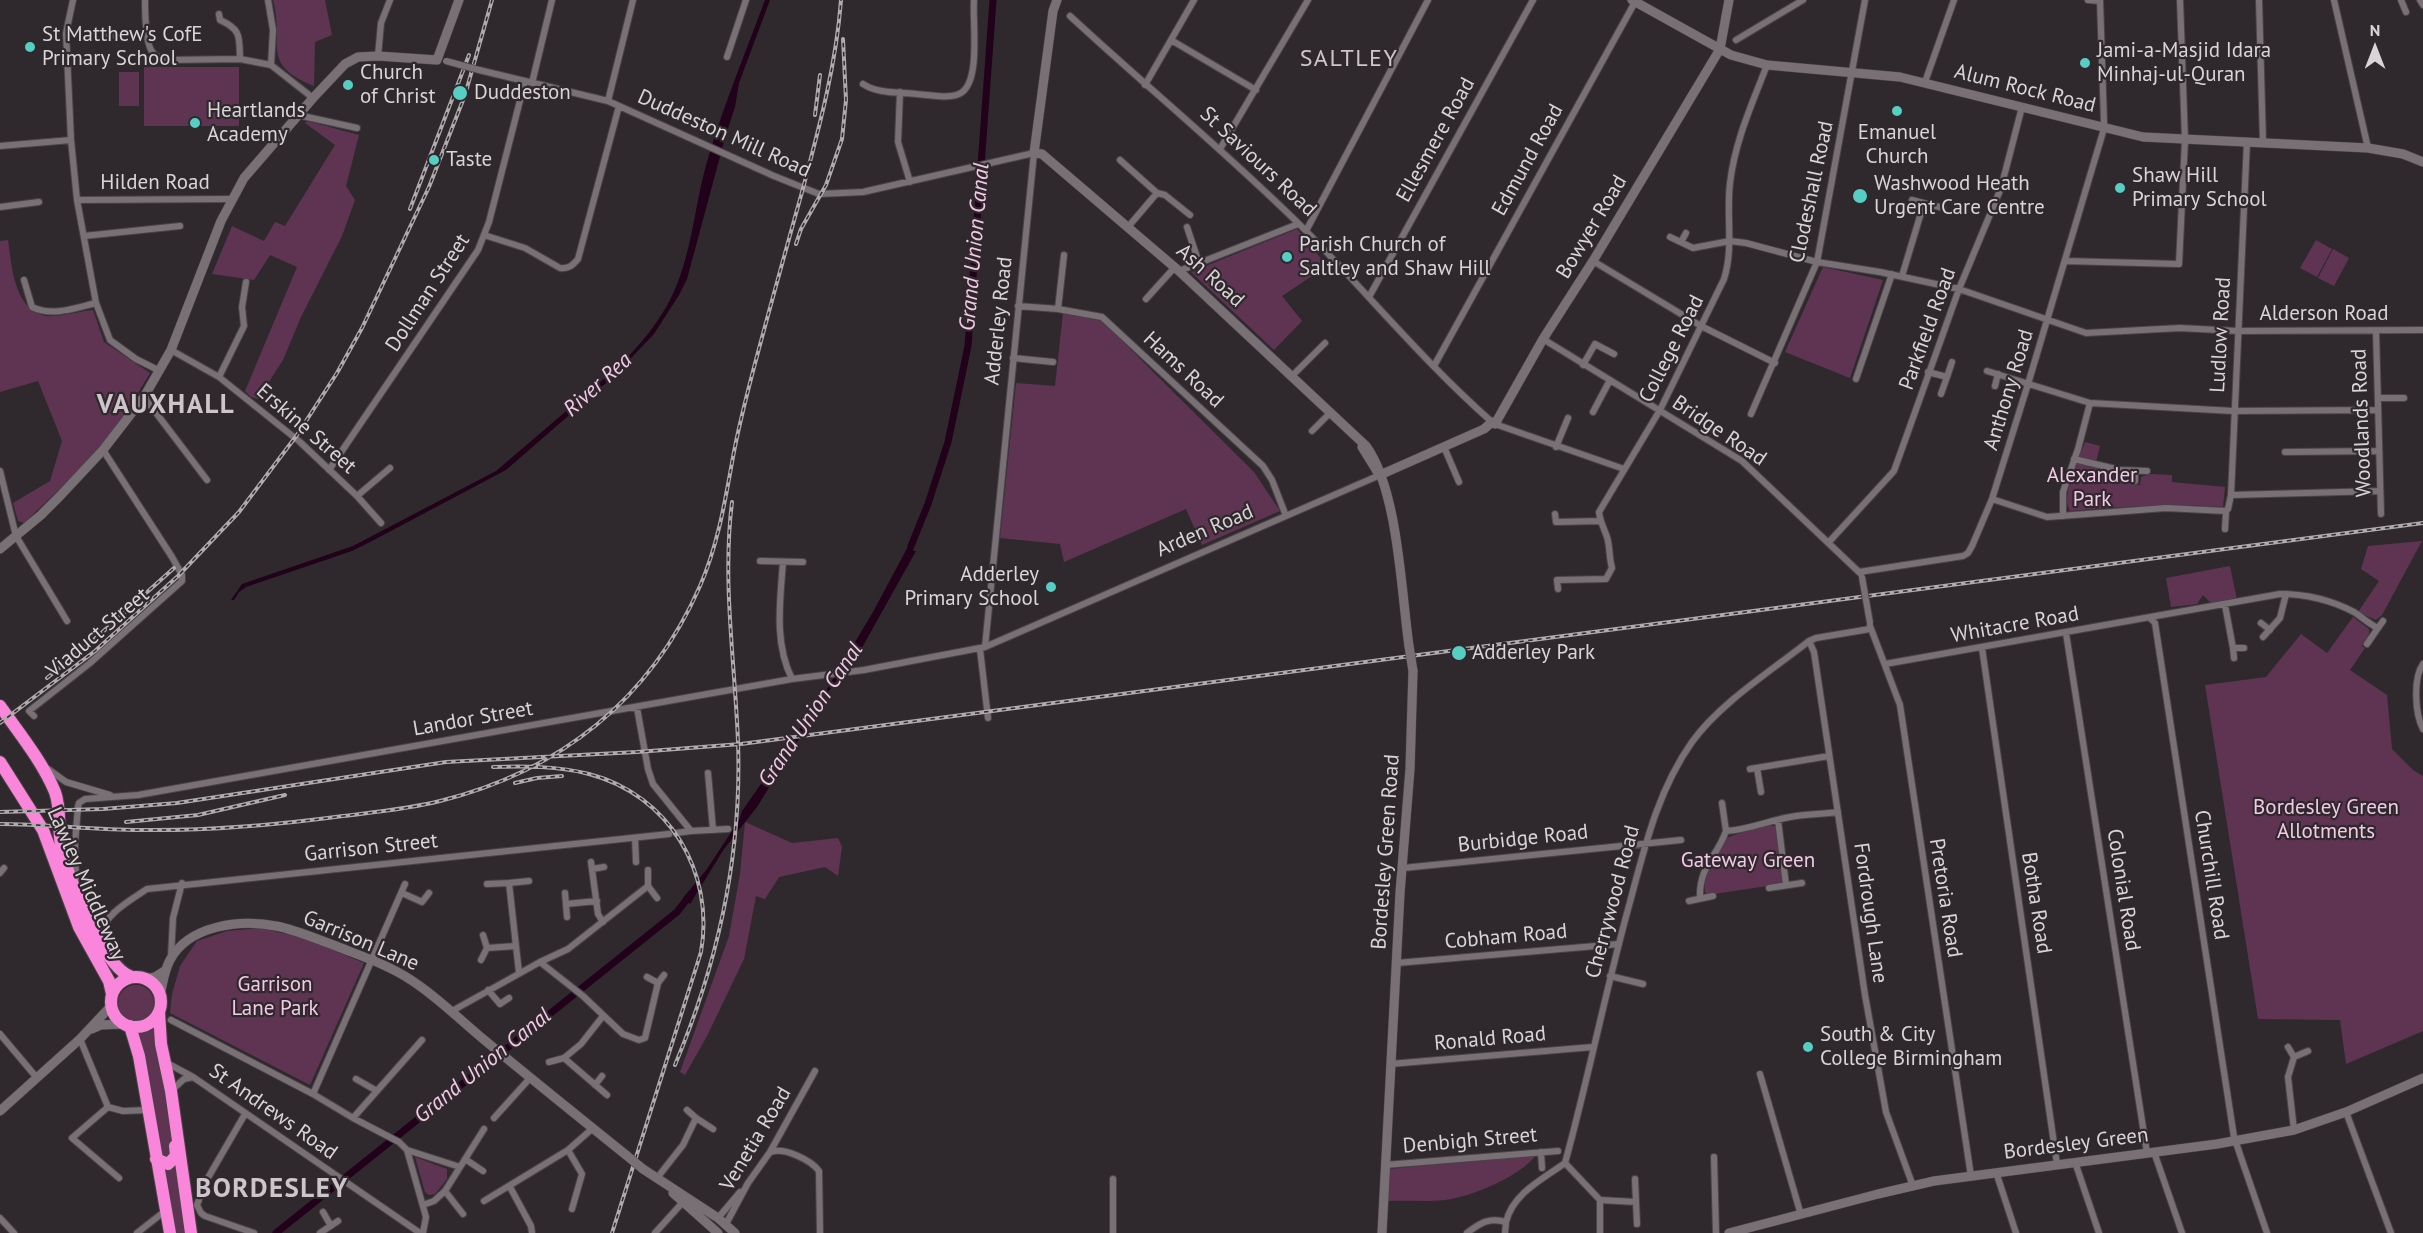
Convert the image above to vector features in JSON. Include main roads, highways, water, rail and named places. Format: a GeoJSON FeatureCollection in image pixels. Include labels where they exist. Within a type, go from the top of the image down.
{"type":"FeatureCollection","features":[{"type":"Feature","properties":{"kind":"highway","name":"Lawley Middleway"},"geometry":{"type":"LineString","coordinates":[[0,706],[55,792],[62,851],[83,911],[117,968],[126,976],[132,977]]}},
{"type":"Feature","properties":{"kind":"highway","name":"Lawley Middleway"},"geometry":{"type":"LineString","coordinates":[[0,762],[4,775],[43,830],[79,927],[109,981],[112,1000]]}},
{"type":"Feature","properties":{"kind":"highway"},"geometry":{"type":"LineString","coordinates":[[159,1012],[144,1026],[127,1025],[118,1020],[112,1000],[120,983],[132,977],[146,979],[157,988],[160,995],[161,1044],[171,1091],[191,1233]]}},
{"type":"Feature","properties":{"kind":"highway"},"geometry":{"type":"LineString","coordinates":[[127,1025],[139,1056],[170,1233]]}},
{"type":"Feature","properties":{"kind":"highway"},"geometry":{"type":"LineString","coordinates":[[156,1159],[168,1164],[177,1156],[173,1127],[175,1121]]}},
{"type":"Feature","properties":{"kind":"main road"},"geometry":{"type":"LineString","coordinates":[[0,549],[41,515],[103,450],[144,397],[171,350],[221,221],[244,178],[313,98],[350,61],[358,57],[378,56],[442,61],[459,0]]}},
{"type":"Feature","properties":{"kind":"main road"},"geometry":{"type":"LineString","coordinates":[[1720,49],[1729,0]]}},
{"type":"Feature","properties":{"kind":"main road","name":"Adderley Road"},"geometry":{"type":"LineString","coordinates":[[1034,153],[1054,1]]}},
{"type":"Feature","properties":{"kind":"main road","name":"Alum Rock Road"},"geometry":{"type":"LineString","coordinates":[[1633,1],[1720,49],[1745,60],[1767,65],[1852,72],[1925,82],[2143,137],[2368,148],[2415,158],[2423,162]]}},
{"type":"Feature","properties":{"kind":"main road","name":"Bowyer Road"},"geometry":{"type":"LineString","coordinates":[[1493,423],[1720,49]]}},
{"type":"Feature","properties":{"kind":"main road","name":"Ash Road"},"geometry":{"type":"LineString","coordinates":[[1034,153],[1042,154],[1177,269],[1292,376],[1354,435],[1369,462],[1380,475]]}},
{"type":"Feature","properties":{"kind":"main road","name":"Arden Road"},"geometry":{"type":"LineString","coordinates":[[1380,475],[1493,423]]}},
{"type":"Feature","properties":{"kind":"main road","name":"Bordesley Green Road"},"geometry":{"type":"LineString","coordinates":[[1380,475],[1394,525],[1413,671],[1410,769],[1390,1064],[1382,1233]]}},
{"type":"Feature","properties":{"kind":"main road","name":"Garrison Lane"},"geometry":{"type":"LineString","coordinates":[[160,995],[171,958],[186,942],[202,932],[222,926],[262,924],[302,933],[410,979],[438,999],[493,1047],[626,1155],[670,1188],[722,1221],[735,1233]]}},
{"type":"Feature","properties":{"kind":"main road"},"geometry":{"type":"LineString","coordinates":[[146,979],[155,977],[166,970]]}},
{"type":"Feature","properties":{"kind":"main road"},"geometry":{"type":"LineString","coordinates":[[0,1111],[80,1039],[112,1000]]}},
{"type":"Feature","properties":{"kind":"main road"},"geometry":{"type":"LineString","coordinates":[[87,1031],[101,1025],[127,1025]]}},
{"type":"Feature","properties":{"kind":"main road","name":"Bordesley Green"},"geometry":{"type":"LineString","coordinates":[[1729,1233],[1746,1231],[1913,1186],[1996,1172],[2235,1141],[2294,1130],[2346,1112],[2423,1078]]}},
{"type":"Feature","properties":{"kind":"main road","name":"Garrison Lane"},"geometry":{"type":"LineString","coordinates":[[670,1188],[675,1196],[718,1233]]}},
{"type":"Feature","properties":{"kind":"main road"},"geometry":{"type":"LineString","coordinates":[[718,1233],[722,1221]]}},
{"type":"Feature","properties":{"kind":"water","name":"River Rea"},"geometry":{"type":"Polygon","coordinates":[[[765,0],[770,0],[739,83],[735,107],[687,279],[654,334],[613,377],[506,470],[352,551],[246,587],[234,600],[231,600],[242,584],[353,546],[496,471],[620,365],[634,350],[659,318],[678,283],[709,155],[765,0]]]}},
{"type":"Feature","properties":{"kind":"water"},"geometry":{"type":"Polygon","coordinates":[[[912,539],[915,540],[913,551],[916,551],[859,653],[826,695],[757,807],[724,849],[690,904],[683,898],[707,869],[739,820],[742,811],[824,694],[873,612],[912,539]]]}},
{"type":"Feature","properties":{"kind":"waterway","name":"Grand Union Canal"},"geometry":{"type":"LineString","coordinates":[[911,546],[928,504],[948,442],[968,346],[993,0]]}},
{"type":"Feature","properties":{"kind":"waterway","name":"Grand Union Canal"},"geometry":{"type":"LineString","coordinates":[[276,1233],[677,912],[691,894]]}},
{"type":"Feature","properties":{"kind":"railway"},"geometry":{"type":"LineString","coordinates":[[0,723],[95,651],[178,576],[239,512],[297,435],[337,373],[362,328],[429,187],[465,95],[492,0]]}},
{"type":"Feature","properties":{"kind":"railway"},"geometry":{"type":"LineString","coordinates":[[0,824],[122,830],[216,828],[267,825],[428,804],[484,788],[524,771],[562,750],[596,725],[627,696],[655,663],[679,627],[700,586],[712,555],[747,395],[820,121],[831,73],[841,0]]}},
{"type":"Feature","properties":{"kind":"railway"},"geometry":{"type":"LineString","coordinates":[[796,244],[801,229],[826,185],[842,139],[846,100],[843,39]]}},
{"type":"Feature","properties":{"kind":"railway"},"geometry":{"type":"LineString","coordinates":[[410,209],[469,55]]}},
{"type":"Feature","properties":{"kind":"railway"},"geometry":{"type":"LineString","coordinates":[[815,115],[820,75]]}},
{"type":"Feature","properties":{"kind":"railway"},"geometry":{"type":"LineString","coordinates":[[675,1065],[704,987],[715,948],[731,867],[736,825],[738,742],[728,562],[732,502]]}},
{"type":"Feature","properties":{"kind":"railway"},"geometry":{"type":"LineString","coordinates":[[0,812],[103,809],[177,803],[446,762],[741,744],[2423,523]]}},
{"type":"Feature","properties":{"kind":"railway"},"geometry":{"type":"LineString","coordinates":[[47,678],[88,645],[174,568]]}},
{"type":"Feature","properties":{"kind":"railway"},"geometry":{"type":"LineString","coordinates":[[493,767],[541,767],[577,771],[617,784],[642,799],[663,818],[680,841],[693,866],[701,893],[703,922],[701,952],[612,1233]]}},
{"type":"Feature","properties":{"kind":"railway"},"geometry":{"type":"LineString","coordinates":[[515,783],[562,776]]}},
{"type":"Feature","properties":{"kind":"railway"},"geometry":{"type":"LineString","coordinates":[[126,822],[198,815],[285,795]]}},
{"type":"Feature","properties":{"kind":"place","name":"St Matthew's CofE Primary School"},"geometry":{"type":"Point","coordinates":[30,47]}},
{"type":"Feature","properties":{"kind":"place","name":"Jami-a-Masjid Idara Minhaj-ul-Quran"},"geometry":{"type":"Point","coordinates":[2085,63]}},
{"type":"Feature","properties":{"kind":"place","name":"Church of Christ"},"geometry":{"type":"Point","coordinates":[348,85]}},
{"type":"Feature","properties":{"kind":"place","name":"Duddeston"},"geometry":{"type":"Point","coordinates":[460,93]}},
{"type":"Feature","properties":{"kind":"place","name":"Emanuel Church"},"geometry":{"type":"Point","coordinates":[1897,111]}},
{"type":"Feature","properties":{"kind":"place","name":"Heartlands Academy"},"geometry":{"type":"Point","coordinates":[195,123]}},
{"type":"Feature","properties":{"kind":"place","name":"Taste"},"geometry":{"type":"Point","coordinates":[434,160]}},
{"type":"Feature","properties":{"kind":"place","name":"Shaw Hill Primary School"},"geometry":{"type":"Point","coordinates":[2120,188]}},
{"type":"Feature","properties":{"kind":"place","name":"Washwood Heath Urgent Care Centre"},"geometry":{"type":"Point","coordinates":[1860,196]}},
{"type":"Feature","properties":{"kind":"place","name":"Parish Church of Saltley and Shaw Hill"},"geometry":{"type":"Point","coordinates":[1287,257]}},
{"type":"Feature","properties":{"kind":"place","name":"Adderley Primary School"},"geometry":{"type":"Point","coordinates":[1051,587]}},
{"type":"Feature","properties":{"kind":"place","name":"Adderley Park"},"geometry":{"type":"Point","coordinates":[1459,653]}},
{"type":"Feature","properties":{"kind":"place","name":"South & City College Birmingham"},"geometry":{"type":"Point","coordinates":[1808,1047]}},
{"type":"Feature","properties":{"kind":"district","name":"SALTLEY"},"geometry":{"type":"Point","coordinates":[1349,59]}},
{"type":"Feature","properties":{"kind":"district","name":"VAUXHALL"},"geometry":{"type":"Point","coordinates":[166,405]}},
{"type":"Feature","properties":{"kind":"district","name":"BORDESLEY"},"geometry":{"type":"Point","coordinates":[272,1189]}},
{"type":"Feature","properties":{"kind":"park label","name":"Alexander Park"},"geometry":{"type":"Point","coordinates":[2092,488]}},
{"type":"Feature","properties":{"kind":"park label","name":"Bordesley Green Allotments"},"geometry":{"type":"Point","coordinates":[2326,820]}},
{"type":"Feature","properties":{"kind":"park label","name":"Gateway Green"},"geometry":{"type":"Point","coordinates":[1748,861]}},
{"type":"Feature","properties":{"kind":"park label","name":"Garrison Lane Park"},"geometry":{"type":"Point","coordinates":[275,997]}}]}
